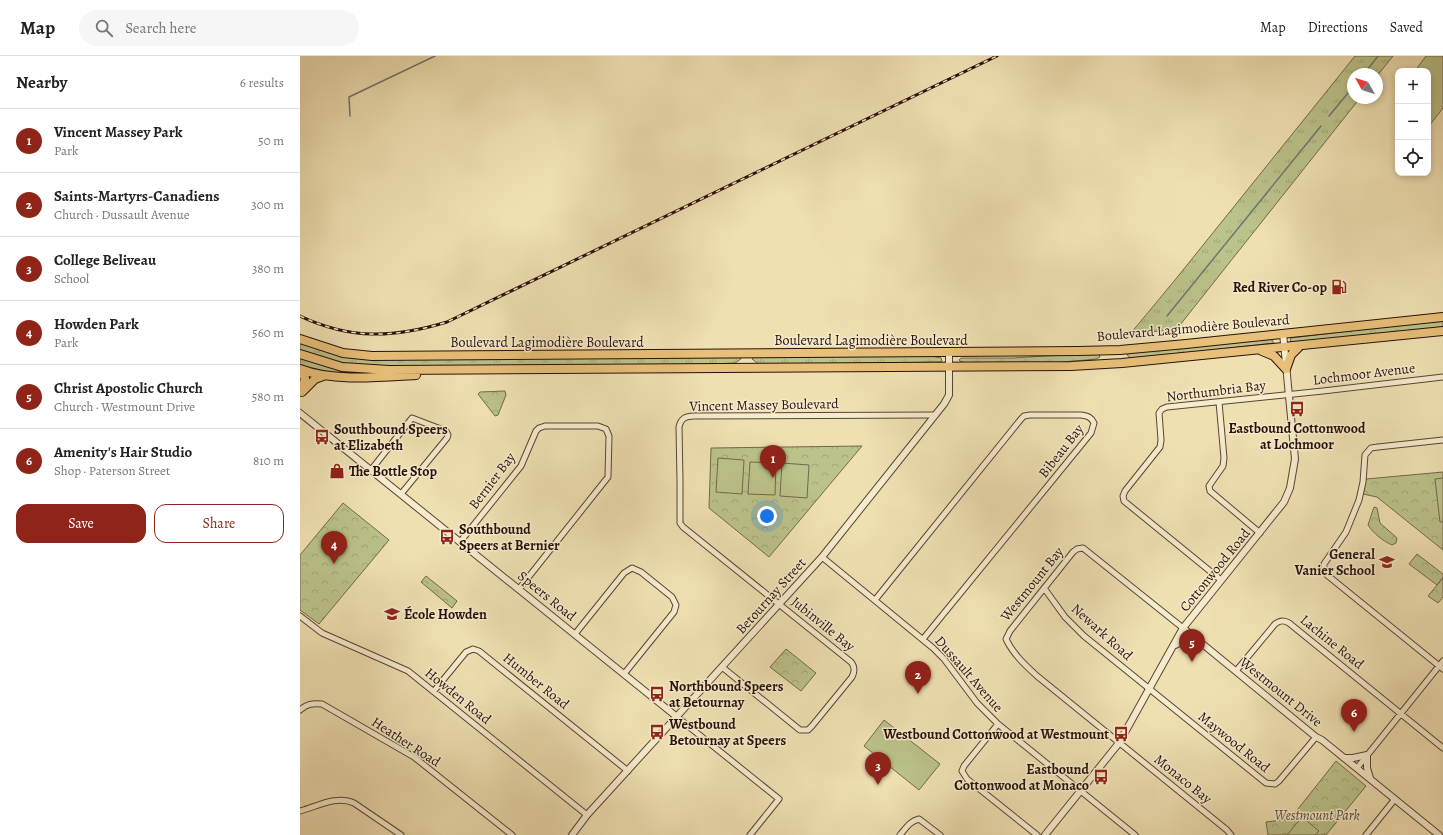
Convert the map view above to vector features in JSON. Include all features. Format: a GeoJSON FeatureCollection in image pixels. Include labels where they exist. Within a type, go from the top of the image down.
{"type":"FeatureCollection","features":[{"type":"Feature","properties":{"kind":"main road","name":"Boulevard Lagimodière Boulevard"},"geometry":{"type":"LineString","coordinates":[[300,339],[343,353],[372,356],[1022,352],[1120,350],[1443,317]]}},
{"type":"Feature","properties":{"kind":"main road","name":"Boulevard Lagimodière Boulevard"},"geometry":{"type":"LineString","coordinates":[[300,354],[323,362],[348,367],[382,370],[1071,366],[1115,364],[1443,331]]}},
{"type":"Feature","properties":{"kind":"main road"},"geometry":{"type":"LineString","coordinates":[[1259,350],[1274,356],[1286,369],[1291,355],[1300,346]]}},
{"type":"Feature","properties":{"kind":"main road"},"geometry":{"type":"LineString","coordinates":[[748,354],[748,368]]}},
{"type":"Feature","properties":{"kind":"main road"},"geometry":{"type":"LineString","coordinates":[[300,369],[326,376],[420,375],[440,370]]}},
{"type":"Feature","properties":{"kind":"main road"},"geometry":{"type":"LineString","coordinates":[[300,369],[305,378],[301,393]]}},
{"type":"Feature","properties":{"kind":"main road"},"geometry":{"type":"LineString","coordinates":[[301,393],[315,379],[326,376]]}},
{"type":"Feature","properties":{"kind":"street","name":"Cottonwood Road"},"geometry":{"type":"LineString","coordinates":[[1045,835],[1119,743],[1183,628],[1284,502],[1294,473],[1295,459],[1283,334]]}},
{"type":"Feature","properties":{"kind":"street","name":"Betournay Street"},"geometry":{"type":"LineString","coordinates":[[572,835],[588,815],[822,557],[944,404],[949,395],[948,353]]}},
{"type":"Feature","properties":{"kind":"street","name":"Lochmoor Avenue"},"geometry":{"type":"LineString","coordinates":[[1288,395],[1443,377]]}},
{"type":"Feature","properties":{"kind":"street","name":"Northumbria Bay"},"geometry":{"type":"LineString","coordinates":[[1221,580],[1127,504],[1123,496],[1125,491],[1160,447],[1161,440],[1158,413],[1162,409],[1167,407],[1288,395]]}},
{"type":"Feature","properties":{"kind":"street"},"geometry":{"type":"LineString","coordinates":[[1219,402],[1224,458],[1221,470],[1209,486],[1210,491],[1260,533]]}},
{"type":"Feature","properties":{"kind":"street","name":"Speers Road"},"geometry":{"type":"LineString","coordinates":[[300,413],[779,799],[750,835]]}},
{"type":"Feature","properties":{"kind":"street","name":"Vincent Massey Boulevard"},"geometry":{"type":"LineString","coordinates":[[779,604],[683,527],[680,522],[678,427],[683,418],[688,416],[935,415]]}},
{"type":"Feature","properties":{"kind":"street","name":"Bibeau Bay"},"geometry":{"type":"LineString","coordinates":[[875,600],[1024,416],[1081,415],[1088,416],[1092,419],[1094,428],[1091,433],[923,639]]}},
{"type":"Feature","properties":{"kind":"street"},"geometry":{"type":"LineString","coordinates":[[371,470],[412,418],[446,431],[448,435],[447,438],[401,494]]}},
{"type":"Feature","properties":{"kind":"street","name":"Bernier Bay"},"geometry":{"type":"LineString","coordinates":[[460,542],[521,466],[536,431],[539,428],[545,426],[598,426],[606,429],[609,436],[608,477],[519,589]]}},
{"type":"Feature","properties":{"kind":"street"},"geometry":{"type":"LineString","coordinates":[[1357,768],[1442,665],[1327,575],[1324,569],[1324,564],[1343,537],[1355,512],[1363,482],[1365,455],[1368,451],[1371,448],[1443,440]]}},
{"type":"Feature","properties":{"kind":"street","name":"Westmount Bay"},"geometry":{"type":"LineString","coordinates":[[1119,743],[1023,663],[1006,639],[1010,631],[1073,552],[1077,549],[1083,548],[1183,628]]}},
{"type":"Feature","properties":{"kind":"street","name":"Dussault Avenue"},"geometry":{"type":"LineString","coordinates":[[822,557],[923,639],[944,659],[977,703],[998,724],[1081,791]]}},
{"type":"Feature","properties":{"kind":"street"},"geometry":{"type":"LineString","coordinates":[[574,634],[624,573],[632,568],[641,572],[672,597],[676,605],[674,612],[624,674]]}},
{"type":"Feature","properties":{"kind":"street","name":"Newark Road"},"geometry":{"type":"LineString","coordinates":[[1044,588],[1072,625],[1150,689]]}},
{"type":"Feature","properties":{"kind":"street","name":"Jubinville Bay"},"geometry":{"type":"LineString","coordinates":[[722,667],[800,730],[808,730],[812,726],[852,677],[855,672],[854,666],[779,604]]}},
{"type":"Feature","properties":{"kind":"street","name":"Howden Road"},"geometry":{"type":"LineString","coordinates":[[300,616],[322,633],[408,671],[588,815]]}},
{"type":"Feature","properties":{"kind":"street","name":"Lachine Road"},"geometry":{"type":"LineString","coordinates":[[1236,671],[1275,624],[1279,621],[1284,621],[1401,714]]}},
{"type":"Feature","properties":{"kind":"street","name":"Westmount Drive"},"geometry":{"type":"LineString","coordinates":[[1183,628],[1439,835]]}},
{"type":"Feature","properties":{"kind":"street"},"geometry":{"type":"LineString","coordinates":[[1173,646],[1186,640],[1200,642]]}},
{"type":"Feature","properties":{"kind":"street","name":"Humber Road"},"geometry":{"type":"LineString","coordinates":[[434,691],[466,652],[473,649],[479,651],[628,771]]}},
{"type":"Feature","properties":{"kind":"street","name":"Maywood Road"},"geometry":{"type":"LineString","coordinates":[[1150,689],[1270,784],[1275,784],[1279,781],[1316,737]]}},
{"type":"Feature","properties":{"kind":"street","name":"Heather Road"},"geometry":{"type":"LineString","coordinates":[[300,710],[306,705],[313,703],[322,704],[414,757],[512,835]]}},
{"type":"Feature","properties":{"kind":"street"},"geometry":{"type":"LineString","coordinates":[[1401,714],[1443,748]]}},
{"type":"Feature","properties":{"kind":"street"},"geometry":{"type":"LineString","coordinates":[[998,724],[964,766],[962,772],[967,779],[1037,835]]}},
{"type":"Feature","properties":{"kind":"street","name":"Monaco Bay"},"geometry":{"type":"LineString","coordinates":[[1119,743],[1227,830],[1230,835]]}},
{"type":"Feature","properties":{"kind":"street"},"geometry":{"type":"LineString","coordinates":[[1344,758],[1367,755]]}},
{"type":"Feature","properties":{"kind":"street"},"geometry":{"type":"LineString","coordinates":[[1367,755],[1367,768],[1370,778]]}},
{"type":"Feature","properties":{"kind":"street"},"geometry":{"type":"LineString","coordinates":[[1081,791],[1135,835]]}},
{"type":"Feature","properties":{"kind":"street"},"geometry":{"type":"LineString","coordinates":[[1366,835],[1395,799]]}},
{"type":"Feature","properties":{"kind":"street"},"geometry":{"type":"LineString","coordinates":[[300,811],[337,800],[346,800],[354,803],[401,835]]}},
{"type":"Feature","properties":{"kind":"street"},"geometry":{"type":"LineString","coordinates":[[900,835],[909,824],[914,820],[919,819],[940,835]]}},
{"type":"Feature","properties":{"kind":"green space"},"geometry":{"type":"Polygon","coordinates":[[[1355,56],[1393,56],[1383,68],[1347,68],[1347,104],[1355,104],[1176,330],[1131,333],[1355,56]]]}},
{"type":"Feature","properties":{"kind":"green space"},"geometry":{"type":"Polygon","coordinates":[[[1426,56],[1443,56],[1443,108],[1431,123],[1431,68],[1417,68],[1426,56]]]}},
{"type":"Feature","properties":{"kind":"green space"},"geometry":{"type":"Polygon","coordinates":[[[1443,320],[1443,328],[1299,343],[1292,342],[1290,340],[1291,338],[1443,320]]]}},
{"type":"Feature","properties":{"kind":"green space"},"geometry":{"type":"Polygon","coordinates":[[[1265,339],[1272,340],[1274,343],[1132,359],[1127,355],[1128,352],[1265,339]]]}},
{"type":"Feature","properties":{"kind":"green space"},"geometry":{"type":"Polygon","coordinates":[[[300,342],[331,353],[740,357],[741,359],[735,363],[671,366],[395,367],[344,363],[327,359],[300,350],[300,342]]]}},
{"type":"Feature","properties":{"kind":"green space"},"geometry":{"type":"Polygon","coordinates":[[[1099,354],[1100,357],[1096,359],[1054,363],[970,364],[959,360],[961,358],[1013,358],[1099,354]]]}},
{"type":"Feature","properties":{"kind":"green space"},"geometry":{"type":"Polygon","coordinates":[[[931,356],[941,358],[942,361],[760,365],[752,359],[755,357],[931,356]]]}},
{"type":"Feature","properties":{"kind":"green space"},"geometry":{"type":"Polygon","coordinates":[[[300,357],[346,370],[381,373],[331,374],[300,366],[300,357]]]}},
{"type":"Feature","properties":{"kind":"green space"},"geometry":{"type":"Polygon","coordinates":[[[505,391],[506,395],[498,415],[495,416],[478,394],[480,392],[505,391]]]}},
{"type":"Feature","properties":{"kind":"green space"},"geometry":{"type":"Polygon","coordinates":[[[862,446],[769,557],[709,508],[711,448],[862,446]]]}},
{"type":"Feature","properties":{"kind":"green space"},"geometry":{"type":"Polygon","coordinates":[[[718,458],[744,460],[742,494],[716,492],[718,458]]]}},
{"type":"Feature","properties":{"kind":"green space"},"geometry":{"type":"Polygon","coordinates":[[[750,462],[776,463],[775,495],[748,494],[750,462]]]}},
{"type":"Feature","properties":{"kind":"green space"},"geometry":{"type":"Polygon","coordinates":[[[782,463],[809,465],[807,498],[780,496],[782,463]]]}},
{"type":"Feature","properties":{"kind":"green space"},"geometry":{"type":"Polygon","coordinates":[[[1443,472],[1443,550],[1377,497],[1363,494],[1366,479],[1443,472]]]}},
{"type":"Feature","properties":{"kind":"green space"},"geometry":{"type":"Polygon","coordinates":[[[1443,478],[1443,522],[1440,522],[1435,479],[1443,478]]]}},
{"type":"Feature","properties":{"kind":"green space"},"geometry":{"type":"Polygon","coordinates":[[[343,503],[389,540],[319,624],[300,610],[300,555],[343,503]]]}},
{"type":"Feature","properties":{"kind":"green space"},"geometry":{"type":"Polygon","coordinates":[[[1374,507],[1377,508],[1380,523],[1397,538],[1396,543],[1392,545],[1385,541],[1368,525],[1374,507]]]}},
{"type":"Feature","properties":{"kind":"green space"},"geometry":{"type":"Polygon","coordinates":[[[1417,554],[1443,574],[1443,577],[1437,585],[1409,564],[1417,554]]]}},
{"type":"Feature","properties":{"kind":"green space"},"geometry":{"type":"Polygon","coordinates":[[[426,576],[457,601],[452,608],[421,582],[426,576]]]}},
{"type":"Feature","properties":{"kind":"green space"},"geometry":{"type":"Polygon","coordinates":[[[1443,578],[1443,597],[1438,603],[1428,596],[1443,578]]]}},
{"type":"Feature","properties":{"kind":"green space"},"geometry":{"type":"Polygon","coordinates":[[[786,649],[816,673],[801,691],[770,667],[786,649]]]}},
{"type":"Feature","properties":{"kind":"green space"},"geometry":{"type":"Polygon","coordinates":[[[884,720],[940,764],[919,790],[864,746],[884,720]]]}},
{"type":"Feature","properties":{"kind":"green space","name":"Westmount Park"},"geometry":{"type":"Polygon","coordinates":[[[1336,761],[1366,786],[1326,835],[1268,835],[1266,822],[1290,819],[1336,761]]]}},
{"type":"Feature","properties":{"kind":"green space"},"geometry":{"type":"Polygon","coordinates":[[[1302,817],[1319,831],[1315,835],[1287,835],[1302,817]]]}},
{"type":"Feature","properties":{"kind":"waterway"},"geometry":{"type":"LineString","coordinates":[[350,116],[349,97],[435,56]]}},
{"type":"Feature","properties":{"kind":"waterway"},"geometry":{"type":"LineString","coordinates":[[1369,68],[1378,56]]}},
{"type":"Feature","properties":{"kind":"waterway"},"geometry":{"type":"LineString","coordinates":[[1329,116],[1347,94]]}},
{"type":"Feature","properties":{"kind":"waterway"},"geometry":{"type":"LineString","coordinates":[[1167,316],[1321,126]]}},
{"type":"Feature","properties":{"kind":"railway"},"geometry":{"type":"LineString","coordinates":[[300,316],[319,324],[337,329],[355,333],[373,334],[409,331],[447,322],[997,56]]}},
{"type":"Feature","properties":{"kind":"place","name":"Red River Co-op"},"geometry":{"type":"Point","coordinates":[1339,287]}},
{"type":"Feature","properties":{"kind":"place","name":"Eastbound Cottonwood at Lochmoor"},"geometry":{"type":"Point","coordinates":[1297,409]}},
{"type":"Feature","properties":{"kind":"place","name":"Southbound Speers at Elizabeth"},"geometry":{"type":"Point","coordinates":[322,437]}},
{"type":"Feature","properties":{"kind":"place","name":"The Bottle Stop"},"geometry":{"type":"Point","coordinates":[337,471]}},
{"type":"Feature","properties":{"kind":"place","name":"Vincent Massey Park"},"geometry":{"type":"Point","coordinates":[773,478]}},
{"type":"Feature","properties":{"kind":"place","name":"Southbound Speers at Bernier"},"geometry":{"type":"Point","coordinates":[447,537]}},
{"type":"Feature","properties":{"kind":"place","name":"General Vanier School"},"geometry":{"type":"Point","coordinates":[1387,562]}},
{"type":"Feature","properties":{"kind":"place","name":"Howden Park"},"geometry":{"type":"Point","coordinates":[334,564]}},
{"type":"Feature","properties":{"kind":"place","name":"École Howden"},"geometry":{"type":"Point","coordinates":[392,614]}},
{"type":"Feature","properties":{"kind":"place","name":"Christ Apostolic Church"},"geometry":{"type":"Point","coordinates":[1192,662]}},
{"type":"Feature","properties":{"kind":"place","name":"Northbound Speers at Betournay"},"geometry":{"type":"Point","coordinates":[657,694]}},
{"type":"Feature","properties":{"kind":"place","name":"Saints-Martyrs-Canadiens"},"geometry":{"type":"Point","coordinates":[918,694]}},
{"type":"Feature","properties":{"kind":"place","name":"Westbound Betournay at Speers"},"geometry":{"type":"Point","coordinates":[657,732]}},
{"type":"Feature","properties":{"kind":"place","name":"Amenity's Hair Studio"},"geometry":{"type":"Point","coordinates":[1354,732]}},
{"type":"Feature","properties":{"kind":"place","name":"Westbound Cottonwood at Westmount"},"geometry":{"type":"Point","coordinates":[1121,734]}},
{"type":"Feature","properties":{"kind":"place","name":"Eastbound Cottonwood at Monaco"},"geometry":{"type":"Point","coordinates":[1101,777]}},
{"type":"Feature","properties":{"kind":"place","name":"College Beliveau"},"geometry":{"type":"Point","coordinates":[878,785]}}]}
